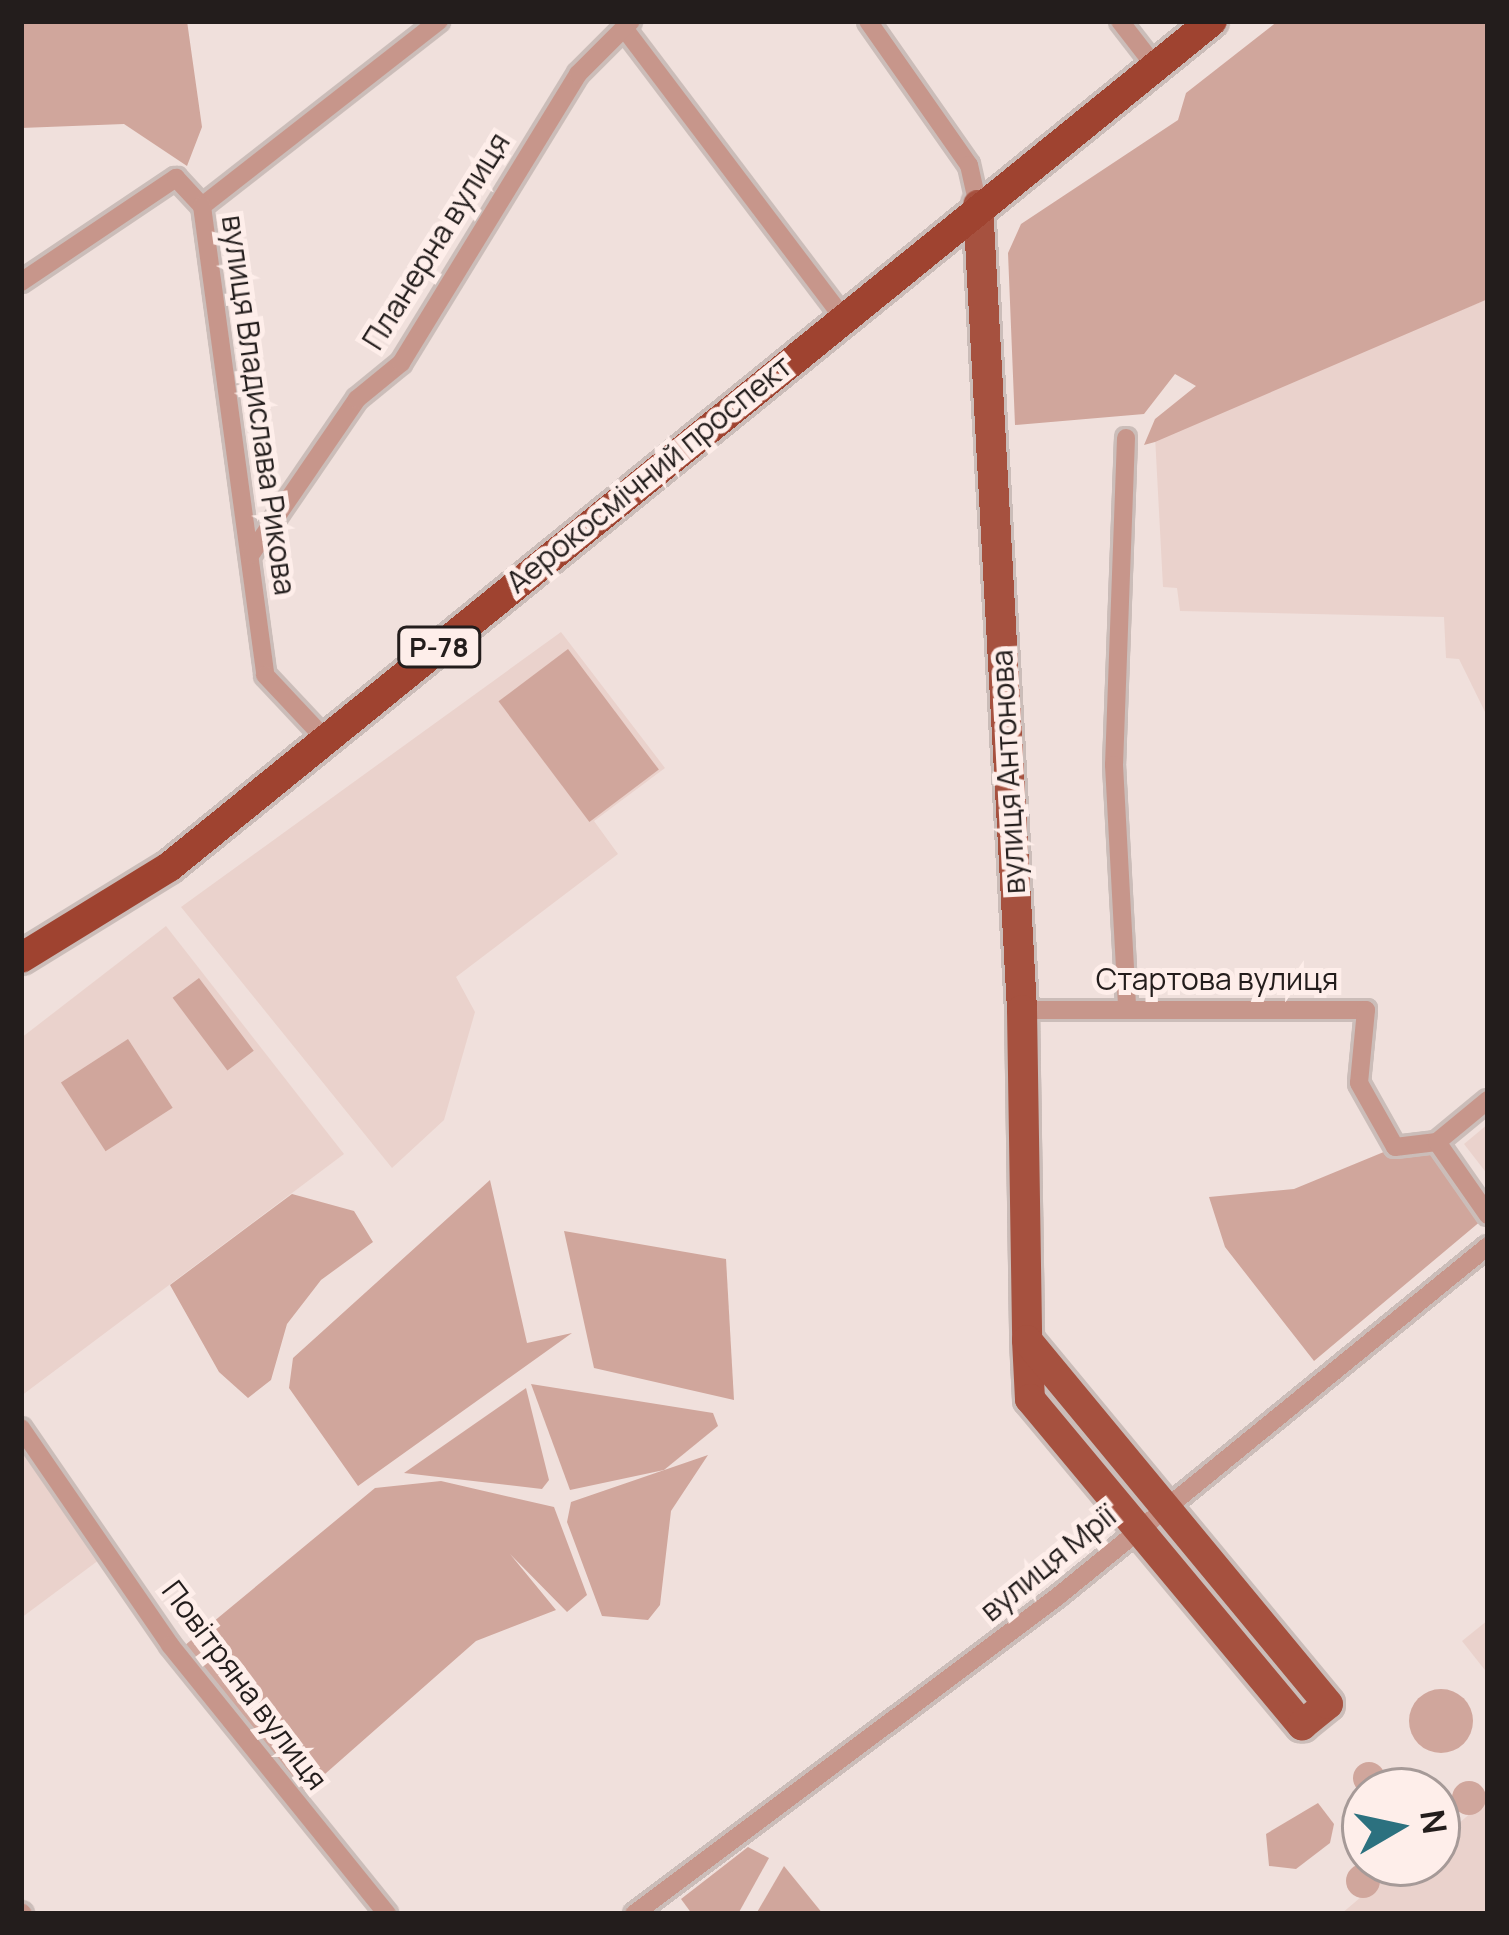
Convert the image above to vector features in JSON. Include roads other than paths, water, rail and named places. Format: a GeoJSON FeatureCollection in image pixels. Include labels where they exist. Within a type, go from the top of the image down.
{"type":"FeatureCollection","features":[{"type":"Feature","properties":{"kind":"highway","name":"Аерокосмічний проспект"},"geometry":{"type":"LineString","coordinates":[[21,958],[169,867],[841,315],[1212,21]]}},
{"type":"Feature","properties":{"kind":"main road","name":"вулиця Антонова"},"geometry":{"type":"LineString","coordinates":[[978,205],[1022,1010],[1027,1340],[1030,1399],[1135,1531],[1302,1725],[1328,1704],[1027,1340]]}},
{"type":"Feature","properties":{"kind":"street"},"geometry":{"type":"LineString","coordinates":[[202,206],[439,21]]}},
{"type":"Feature","properties":{"kind":"street"},"geometry":{"type":"LineString","coordinates":[[868,21],[969,165],[978,205]]}},
{"type":"Feature","properties":{"kind":"street"},"geometry":{"type":"LineString","coordinates":[[1120,21],[1154,65]]}},
{"type":"Feature","properties":{"kind":"street"},"geometry":{"type":"LineString","coordinates":[[629,27],[841,315]]}},
{"type":"Feature","properties":{"kind":"street","name":"Планерна вулиця"},"geometry":{"type":"LineString","coordinates":[[251,554],[357,399],[401,363],[578,74],[629,27]]}},
{"type":"Feature","properties":{"kind":"street","name":"вулиця Владислава Рикова"},"geometry":{"type":"LineString","coordinates":[[21,282],[176,178],[202,206],[265,674],[326,740]]}},
{"type":"Feature","properties":{"kind":"street"},"geometry":{"type":"LineString","coordinates":[[1126,438],[1114,765],[1127,1007]]}},
{"type":"Feature","properties":{"kind":"street","name":"Стартова вулиця"},"geometry":{"type":"LineString","coordinates":[[1022,1010],[1366,1010],[1359,1083],[1395,1147],[1437,1142]]}},
{"type":"Feature","properties":{"kind":"street"},"geometry":{"type":"LineString","coordinates":[[1488,1100],[1437,1142],[1488,1215]]}},
{"type":"Feature","properties":{"kind":"street","name":"вулиця Мрії"},"geometry":{"type":"LineString","coordinates":[[634,1914],[1135,1531],[1488,1246]]}},
{"type":"Feature","properties":{"kind":"street","name":"Повітряна вулиця"},"geometry":{"type":"LineString","coordinates":[[21,1428],[170,1645],[387,1914]]}}]}
